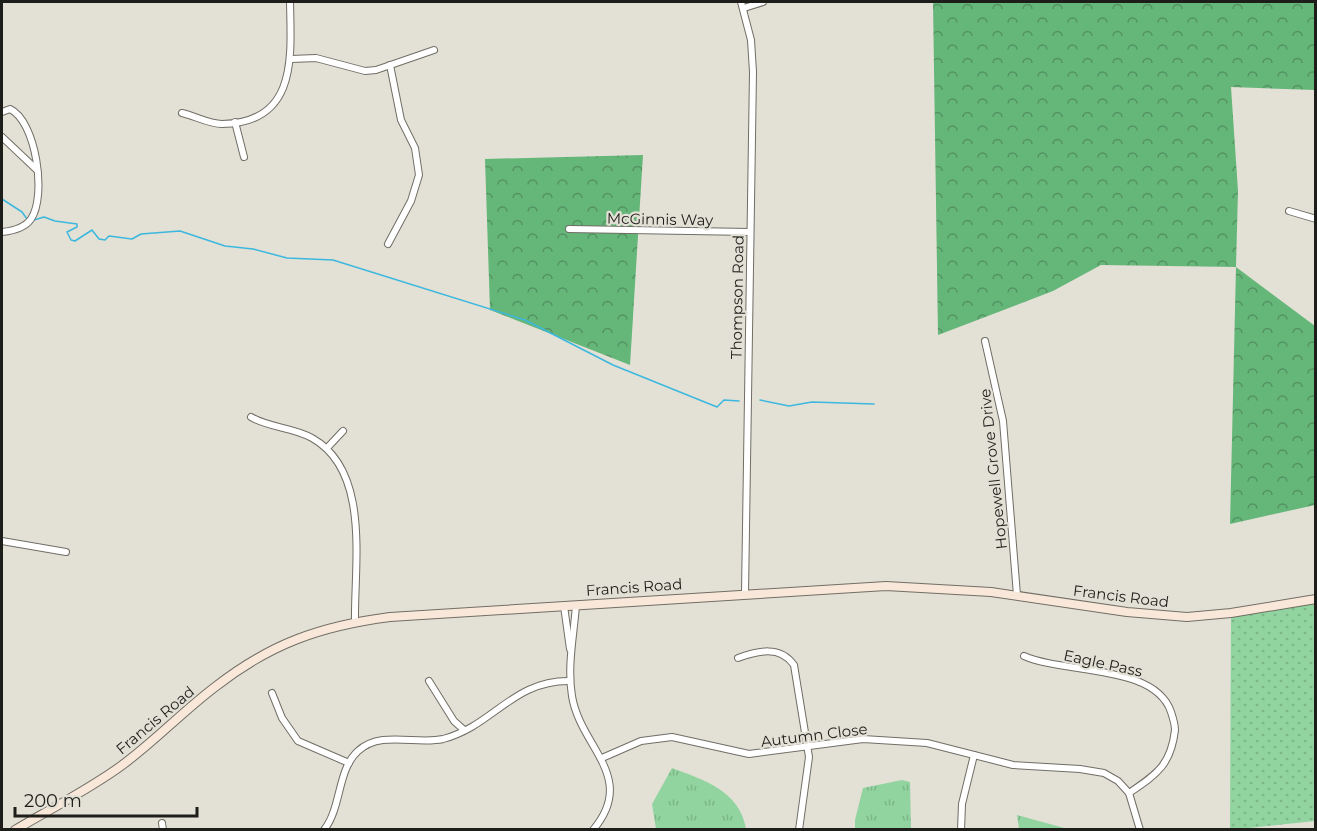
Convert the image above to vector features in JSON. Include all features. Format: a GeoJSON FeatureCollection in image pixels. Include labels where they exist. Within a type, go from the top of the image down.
{"type":"FeatureCollection","features":[{"type":"Feature","properties":{"kind":"street"},"geometry":{"type":"LineString","coordinates":[[182,113],[216,123],[235,122],[256,116],[277,99],[288,77],[291,59],[291,2]]}},
{"type":"Feature","properties":{"kind":"street"},"geometry":{"type":"LineString","coordinates":[[742,5],[763,2]]}},
{"type":"Feature","properties":{"kind":"street","name":"Thompson Road"},"geometry":{"type":"LineString","coordinates":[[742,5],[751,40],[753,72],[745,593]]}},
{"type":"Feature","properties":{"kind":"street"},"geometry":{"type":"LineString","coordinates":[[291,59],[316,58],[365,71],[434,50]]}},
{"type":"Feature","properties":{"kind":"street"},"geometry":{"type":"LineString","coordinates":[[388,244],[411,201],[419,175],[414,148],[401,120],[390,65]]}},
{"type":"Feature","properties":{"kind":"street"},"geometry":{"type":"LineString","coordinates":[[2,112],[10,109],[19,113],[32,146],[37,171],[37,200],[32,218],[12,231],[2,231]]}},
{"type":"Feature","properties":{"kind":"street"},"geometry":{"type":"LineString","coordinates":[[235,122],[244,157]]}},
{"type":"Feature","properties":{"kind":"street"},"geometry":{"type":"LineString","coordinates":[[2,137],[37,171]]}},
{"type":"Feature","properties":{"kind":"street"},"geometry":{"type":"LineString","coordinates":[[1289,211],[1316,219]]}},
{"type":"Feature","properties":{"kind":"street","name":"McGinnis Way"},"geometry":{"type":"LineString","coordinates":[[569,229],[750,232]]}},
{"type":"Feature","properties":{"kind":"street","name":"Hopewell Grove Drive"},"geometry":{"type":"LineString","coordinates":[[985,341],[1003,421],[1017,596]]}},
{"type":"Feature","properties":{"kind":"street"},"geometry":{"type":"LineString","coordinates":[[251,417],[312,438],[327,448],[341,467],[352,497],[356,529],[355,621]]}},
{"type":"Feature","properties":{"kind":"street"},"geometry":{"type":"LineString","coordinates":[[327,448],[343,431]]}},
{"type":"Feature","properties":{"kind":"street"},"geometry":{"type":"LineString","coordinates":[[2,541],[66,552]]}},
{"type":"Feature","properties":{"kind":"street","name":"Francis Road"},"geometry":{"type":"LineString","coordinates":[[15,830],[120,767],[213,688],[246,664],[296,638],[355,621],[745,593],[886,586],[963,589],[1149,615],[1187,617],[1231,613],[1316,599]]}},
{"type":"Feature","properties":{"kind":"street"},"geometry":{"type":"LineString","coordinates":[[576,605],[570,681],[576,712],[602,758],[609,781],[609,800],[606,811],[593,830]]}},
{"type":"Feature","properties":{"kind":"street"},"geometry":{"type":"LineString","coordinates":[[564,606],[566,634],[571,653]]}},
{"type":"Feature","properties":{"kind":"street"},"geometry":{"type":"LineString","coordinates":[[738,658],[767,651],[784,655],[790,660],[796,674],[809,766],[799,830]]}},
{"type":"Feature","properties":{"kind":"street","name":"Eagle Pass"},"geometry":{"type":"LineString","coordinates":[[1024,656],[1040,663],[1139,680],[1164,697],[1175,726],[1173,747],[1165,764],[1155,775],[1129,793]]}},
{"type":"Feature","properties":{"kind":"street"},"geometry":{"type":"LineString","coordinates":[[429,681],[454,721],[464,730]]}},
{"type":"Feature","properties":{"kind":"street"},"geometry":{"type":"LineString","coordinates":[[324,830],[336,809],[349,763],[357,752],[372,742],[443,739],[488,717],[525,690],[547,682],[570,681]]}},
{"type":"Feature","properties":{"kind":"street"},"geometry":{"type":"LineString","coordinates":[[272,693],[282,718],[298,741],[313,750],[338,756],[349,763]]}},
{"type":"Feature","properties":{"kind":"street","name":"Autumn Close"},"geometry":{"type":"LineString","coordinates":[[602,758],[641,741],[665,738],[749,754],[863,739],[898,740],[927,743],[1013,765],[1092,770],[1118,781],[1129,793]]}},
{"type":"Feature","properties":{"kind":"street"},"geometry":{"type":"LineString","coordinates":[[961,830],[962,804],[974,755]]}},
{"type":"Feature","properties":{"kind":"street"},"geometry":{"type":"LineString","coordinates":[[1129,793],[1140,830]]}},
{"type":"Feature","properties":{"kind":"green space"},"geometry":{"type":"Polygon","coordinates":[[[933,2],[1315,2],[1315,90],[1231,87],[1238,191],[1236,267],[1101,265],[1053,291],[938,335],[933,2]]]}},
{"type":"Feature","properties":{"kind":"green space"},"geometry":{"type":"Polygon","coordinates":[[[643,155],[630,365],[490,310],[485,159],[643,155]]]}},
{"type":"Feature","properties":{"kind":"green space"},"geometry":{"type":"Polygon","coordinates":[[[1236,267],[1315,326],[1315,505],[1230,524],[1236,267]]]}},
{"type":"Feature","properties":{"kind":"green space"},"geometry":{"type":"Polygon","coordinates":[[[1315,599],[1315,821],[1230,830],[1231,613],[1315,599]]]}},
{"type":"Feature","properties":{"kind":"green space"},"geometry":{"type":"Polygon","coordinates":[[[672,768],[708,783],[728,796],[742,816],[746,829],[656,829],[652,804],[672,768]]]}},
{"type":"Feature","properties":{"kind":"green space"},"geometry":{"type":"Polygon","coordinates":[[[902,780],[910,782],[911,829],[855,829],[863,788],[902,780]]]}},
{"type":"Feature","properties":{"kind":"green space"},"geometry":{"type":"Polygon","coordinates":[[[1017,815],[1068,829],[1019,829],[1017,815]]]}},
{"type":"Feature","properties":{"kind":"waterway"},"geometry":{"type":"LineString","coordinates":[[2,199],[22,212],[27,219]]}},
{"type":"Feature","properties":{"kind":"waterway"},"geometry":{"type":"LineString","coordinates":[[34,220],[44,217],[77,224],[77,227],[67,232],[71,240],[75,241],[92,230],[99,239],[105,240],[109,236],[132,239],[141,234],[180,231],[225,246],[253,249],[287,258],[333,260],[525,320],[613,365],[717,407],[724,400],[739,401]]}},
{"type":"Feature","properties":{"kind":"waterway"},"geometry":{"type":"LineString","coordinates":[[760,400],[789,406],[812,402],[874,404]]}}]}
